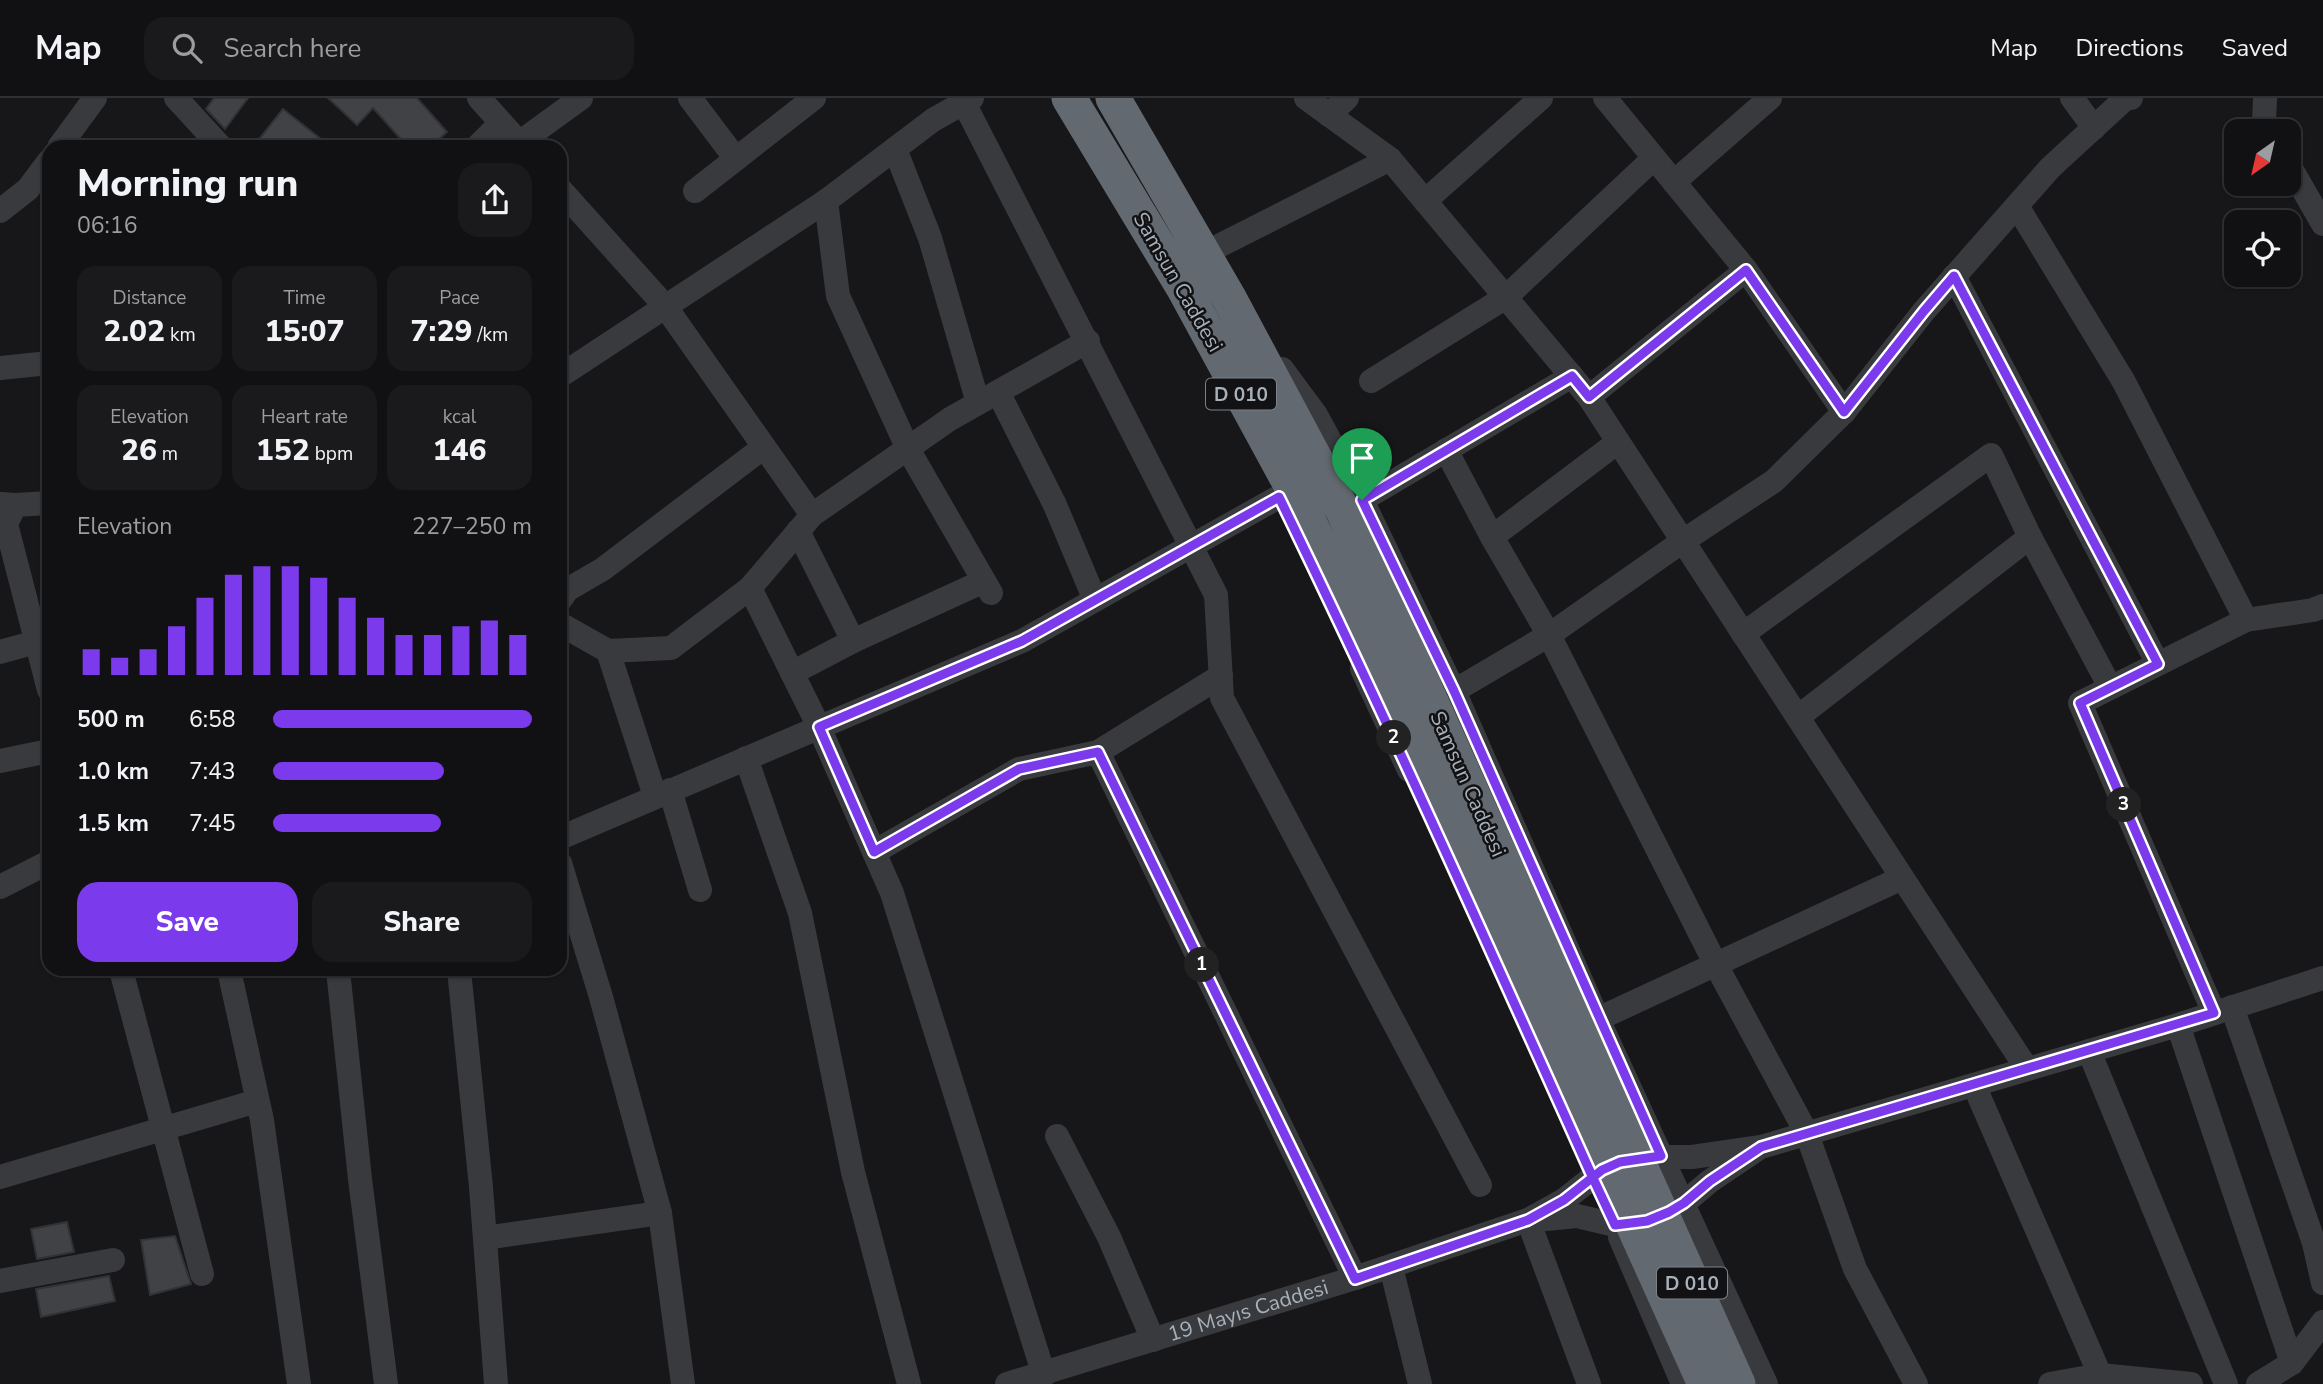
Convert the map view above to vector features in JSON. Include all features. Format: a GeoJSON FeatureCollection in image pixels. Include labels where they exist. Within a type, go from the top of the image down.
{"type":"FeatureCollection","features":[{"type":"Feature","properties":{"kind":"highway","name":"Samsun Caddesi"},"geometry":{"type":"LineString","coordinates":[[1069,98],[1183,287],[1227,369],[1286,493],[1424,692]]}},
{"type":"Feature","properties":{"kind":"highway","name":"Samsun Caddesi"},"geometry":{"type":"LineString","coordinates":[[1113,98],[1205,253],[1343,511],[1424,692],[1628,1173]]}},
{"type":"Feature","properties":{"kind":"highway","name":"D 010"},"geometry":{"type":"LineString","coordinates":[[1628,1173],[1705,1384]]}},
{"type":"Feature","properties":{"kind":"highway","name":"D 010"},"geometry":{"type":"LineString","coordinates":[[1628,1173],[1738,1384]]}},
{"type":"Feature","properties":{"kind":"street"},"geometry":{"type":"LineString","coordinates":[[64,140],[95,98]]}},
{"type":"Feature","properties":{"kind":"street"},"geometry":{"type":"LineString","coordinates":[[176,98],[215,140]]}},
{"type":"Feature","properties":{"kind":"street"},"geometry":{"type":"LineString","coordinates":[[479,98],[516,140]]}},
{"type":"Feature","properties":{"kind":"street"},"geometry":{"type":"LineString","coordinates":[[527,140],[581,98]]}},
{"type":"Feature","properties":{"kind":"street"},"geometry":{"type":"LineString","coordinates":[[690,98],[736,159]]}},
{"type":"Feature","properties":{"kind":"street"},"geometry":{"type":"LineString","coordinates":[[1306,98],[1390,159],[1589,397],[2027,1069]]}},
{"type":"Feature","properties":{"kind":"street"},"geometry":{"type":"LineString","coordinates":[[1329,115],[1348,98]]}},
{"type":"Feature","properties":{"kind":"street"},"geometry":{"type":"LineString","coordinates":[[1425,201],[1541,98]]}},
{"type":"Feature","properties":{"kind":"street"},"geometry":{"type":"LineString","coordinates":[[1674,182],[1770,98]]}},
{"type":"Feature","properties":{"kind":"street"},"geometry":{"type":"LineString","coordinates":[[2072,98],[2094,128]]}},
{"type":"Feature","properties":{"kind":"street"},"geometry":{"type":"LineString","coordinates":[[1424,692],[1549,635],[1774,481],[1844,412],[1924,311],[2050,168],[2125,99],[2131,98]]}},
{"type":"Feature","properties":{"kind":"street"},"geometry":{"type":"LineString","coordinates":[[2264,119],[2265,98]]}},
{"type":"Feature","properties":{"kind":"street"},"geometry":{"type":"LineString","coordinates":[[695,191],[805,100]]}},
{"type":"Feature","properties":{"kind":"street"},"geometry":{"type":"LineString","coordinates":[[567,371],[826,201],[933,120],[968,100],[1216,595],[1222,698],[1480,1185]]}},
{"type":"Feature","properties":{"kind":"street"},"geometry":{"type":"LineString","coordinates":[[1612,100],[1654,158],[1746,270],[1844,412]]}},
{"type":"Feature","properties":{"kind":"street"},"geometry":{"type":"LineString","coordinates":[[484,140],[501,123]]}},
{"type":"Feature","properties":{"kind":"street"},"geometry":{"type":"LineString","coordinates":[[895,149],[988,397],[1055,505],[1096,600]]}},
{"type":"Feature","properties":{"kind":"street"},"geometry":{"type":"LineString","coordinates":[[1371,381],[1506,298],[1654,158]]}},
{"type":"Feature","properties":{"kind":"street"},"geometry":{"type":"LineString","coordinates":[[1205,253],[1390,159]]}},
{"type":"Feature","properties":{"kind":"street"},"geometry":{"type":"LineString","coordinates":[[0,211],[28,188],[42,169]]}},
{"type":"Feature","properties":{"kind":"street"},"geometry":{"type":"LineString","coordinates":[[2301,186],[2323,224]]}},
{"type":"Feature","properties":{"kind":"street"},"geometry":{"type":"LineString","coordinates":[[567,197],[665,306],[764,447],[805,523],[853,641]]}},
{"type":"Feature","properties":{"kind":"street"},"geometry":{"type":"LineString","coordinates":[[792,673],[853,641],[988,587],[908,449],[838,296],[826,201]]}},
{"type":"Feature","properties":{"kind":"street"},"geometry":{"type":"LineString","coordinates":[[2017,206],[2124,382],[2246,620]]}},
{"type":"Feature","properties":{"kind":"street"},"geometry":{"type":"LineString","coordinates":[[1589,397],[1746,270]]}},
{"type":"Feature","properties":{"kind":"street"},"geometry":{"type":"LineString","coordinates":[[1954,276],[2158,664]]}},
{"type":"Feature","properties":{"kind":"street"},"geometry":{"type":"LineString","coordinates":[[1229,298],[1316,415],[1362,500],[1424,692],[1598,1019],[1628,1173],[1615,1225],[1683,1384]]}},
{"type":"Feature","properties":{"kind":"street"},"geometry":{"type":"LineString","coordinates":[[567,628],[608,651],[671,648],[750,588],[805,523],[908,449],[988,397],[1088,341]]}},
{"type":"Feature","properties":{"kind":"street"},"geometry":{"type":"LineString","coordinates":[[0,368],[42,364]]}},
{"type":"Feature","properties":{"kind":"street"},"geometry":{"type":"LineString","coordinates":[[1362,500],[1572,376]]}},
{"type":"Feature","properties":{"kind":"street"},"geometry":{"type":"LineString","coordinates":[[1492,537],[1618,442]]}},
{"type":"Feature","properties":{"kind":"street"},"geometry":{"type":"LineString","coordinates":[[567,587],[603,569],[764,447]]}},
{"type":"Feature","properties":{"kind":"street"},"geometry":{"type":"LineString","coordinates":[[1446,450],[1492,537],[1549,635],[1716,965],[1807,1134],[1855,1269],[1916,1384]]}},
{"type":"Feature","properties":{"kind":"street"},"geometry":{"type":"LineString","coordinates":[[1743,634],[1991,455],[2030,537],[2110,687]]}},
{"type":"Feature","properties":{"kind":"street"},"geometry":{"type":"LineString","coordinates":[[567,835],[1022,641],[1286,493],[1349,640],[1628,1173],[1684,1203],[1766,1384]]}},
{"type":"Feature","properties":{"kind":"street"},"geometry":{"type":"LineString","coordinates":[[42,505],[5,515],[42,664]]}},
{"type":"Feature","properties":{"kind":"street"},"geometry":{"type":"LineString","coordinates":[[1798,717],[2030,537]]}},
{"type":"Feature","properties":{"kind":"street"},"geometry":{"type":"LineString","coordinates":[[750,588],[819,727],[892,893],[1044,1375]]}},
{"type":"Feature","properties":{"kind":"street"},"geometry":{"type":"LineString","coordinates":[[2323,606],[2313,610],[2246,620],[2080,703],[2223,1010],[2314,1243],[2323,1283]]}},
{"type":"Feature","properties":{"kind":"street"},"geometry":{"type":"LineString","coordinates":[[0,652],[36,642]]}},
{"type":"Feature","properties":{"kind":"street"},"geometry":{"type":"LineString","coordinates":[[608,651],[700,890]]}},
{"type":"Feature","properties":{"kind":"street"},"geometry":{"type":"LineString","coordinates":[[874,852],[1019,769],[1098,752],[1221,676]]}},
{"type":"Feature","properties":{"kind":"street"},"geometry":{"type":"LineString","coordinates":[[0,761],[42,752]]}},
{"type":"Feature","properties":{"kind":"street"},"geometry":{"type":"LineString","coordinates":[[1098,752],[1355,1279]]}},
{"type":"Feature","properties":{"kind":"street"},"geometry":{"type":"LineString","coordinates":[[746,758],[800,913],[853,1172],[909,1384]]}},
{"type":"Feature","properties":{"kind":"street"},"geometry":{"type":"LineString","coordinates":[[0,887],[42,866]]}},
{"type":"Feature","properties":{"kind":"street"},"geometry":{"type":"LineString","coordinates":[[1598,1019],[1902,878]]}},
{"type":"Feature","properties":{"kind":"street"},"geometry":{"type":"LineString","coordinates":[[567,886],[601,997],[660,1213],[683,1384]]}},
{"type":"Feature","properties":{"kind":"street"},"geometry":{"type":"LineString","coordinates":[[123,976],[202,1274]]}},
{"type":"Feature","properties":{"kind":"street"},"geometry":{"type":"LineString","coordinates":[[230,976],[257,1101],[299,1384]]}},
{"type":"Feature","properties":{"kind":"street"},"geometry":{"type":"LineString","coordinates":[[339,976],[360,1179],[386,1384]]}},
{"type":"Feature","properties":{"kind":"street"},"geometry":{"type":"LineString","coordinates":[[460,976],[496,1384]]}},
{"type":"Feature","properties":{"kind":"street"},"geometry":{"type":"LineString","coordinates":[[1628,1173],[1692,1157],[1761,1147],[2089,1051],[2323,978]]}},
{"type":"Feature","properties":{"kind":"street"},"geometry":{"type":"LineString","coordinates":[[2178,1024],[2292,1363]]}},
{"type":"Feature","properties":{"kind":"street"},"geometry":{"type":"LineString","coordinates":[[2089,1051],[2226,1384]]}},
{"type":"Feature","properties":{"kind":"street"},"geometry":{"type":"LineString","coordinates":[[1974,1085],[2100,1375]]}},
{"type":"Feature","properties":{"kind":"street"},"geometry":{"type":"LineString","coordinates":[[0,1177],[257,1101]]}},
{"type":"Feature","properties":{"kind":"street"},"geometry":{"type":"LineString","coordinates":[[1057,1136],[1109,1237],[1153,1340]]}},
{"type":"Feature","properties":{"kind":"street","name":"19 Mayıs Caddesi"},"geometry":{"type":"LineString","coordinates":[[1528,1220],[1577,1216],[1615,1225],[1647,1221],[1684,1203],[1710,1181],[1761,1147]]}},
{"type":"Feature","properties":{"kind":"street","name":"19 Mayıs Caddesi"},"geometry":{"type":"LineString","coordinates":[[1007,1384],[1044,1375],[1090,1373],[1153,1340],[1355,1279],[1528,1220],[1564,1200],[1628,1173]]}},
{"type":"Feature","properties":{"kind":"street"},"geometry":{"type":"LineString","coordinates":[[485,1238],[660,1213]]}},
{"type":"Feature","properties":{"kind":"street"},"geometry":{"type":"LineString","coordinates":[[1528,1220],[1589,1384]]}},
{"type":"Feature","properties":{"kind":"street"},"geometry":{"type":"LineString","coordinates":[[0,1281],[113,1260]]}},
{"type":"Feature","properties":{"kind":"street"},"geometry":{"type":"LineString","coordinates":[[1391,1267],[1420,1384]]}},
{"type":"Feature","properties":{"kind":"street"},"geometry":{"type":"LineString","coordinates":[[2258,1384],[2292,1363],[2323,1322]]}},
{"type":"Feature","properties":{"kind":"street"},"geometry":{"type":"LineString","coordinates":[[2050,1384],[2100,1375],[2191,1384]]}},
{"type":"Feature","properties":{"kind":"building"},"geometry":{"type":"Polygon","coordinates":[[[214,98],[248,98],[225,129],[206,109],[214,98]]]}},
{"type":"Feature","properties":{"kind":"building"},"geometry":{"type":"Polygon","coordinates":[[[328,98],[417,98],[447,132],[438,140],[402,140],[373,108],[357,125],[328,98]]]}},
{"type":"Feature","properties":{"kind":"building"},"geometry":{"type":"Polygon","coordinates":[[[283,109],[322,140],[259,140],[283,109]]]}},
{"type":"Feature","properties":{"kind":"building"},"geometry":{"type":"Polygon","coordinates":[[[67,1222],[74,1252],[37,1259],[31,1229],[67,1222]]]}},
{"type":"Feature","properties":{"kind":"building"},"geometry":{"type":"Polygon","coordinates":[[[175,1236],[191,1284],[150,1295],[141,1240],[175,1236]]]}},
{"type":"Feature","properties":{"kind":"building"},"geometry":{"type":"Polygon","coordinates":[[[109,1276],[115,1301],[41,1317],[36,1289],[109,1276]]]}},
{"type":"Feature","properties":{"kind":"route"},"geometry":{"type":"LineString","coordinates":[[1362,500],[1454,691],[1661,1156],[1620,1162],[1602,1170],[1592,1176],[1564,1200],[1528,1220],[1355,1279],[1098,752],[1019,769],[874,852],[819,727],[1022,641],[1279,497],[1349,640],[1592,1176],[1615,1225],[1647,1221],[1669,1212],[1761,1147],[2214,1013],[2080,703],[2158,664],[1954,276],[1844,412],[1746,270],[1589,397],[1572,376],[1362,500]]}}]}
